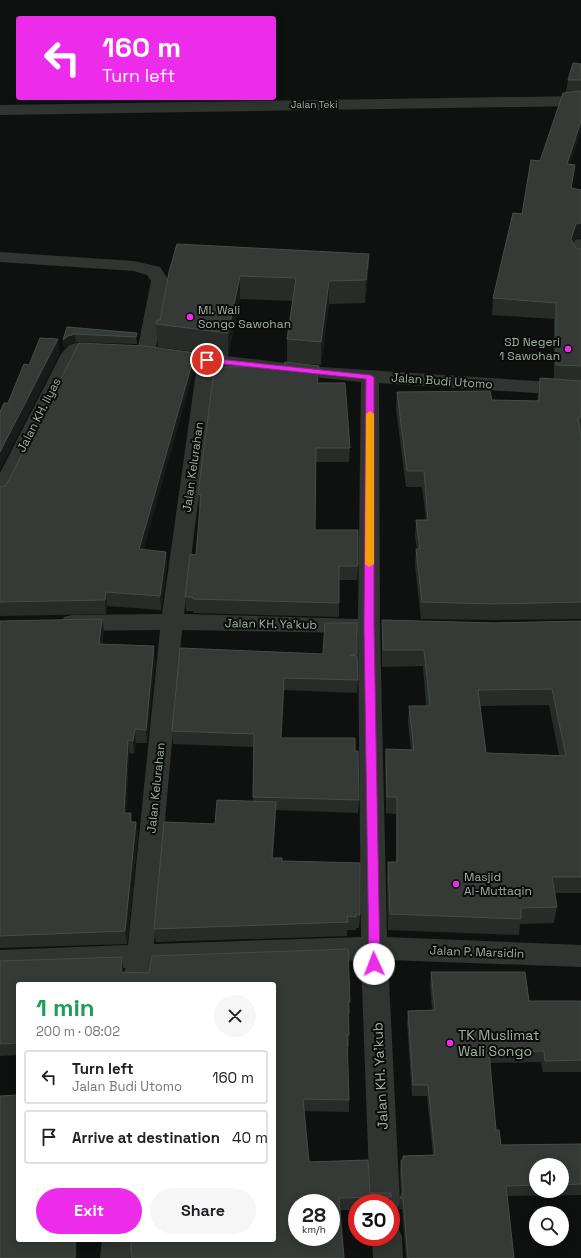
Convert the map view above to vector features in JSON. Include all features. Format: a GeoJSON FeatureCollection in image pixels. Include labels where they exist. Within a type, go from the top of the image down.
{"type":"FeatureCollection","features":[{"type":"Feature","properties":{"kind":"street","name":"Jalan Teki"},"geometry":{"type":"LineString","coordinates":[[0,110],[581,101]]}},
{"type":"Feature","properties":{"kind":"street"},"geometry":{"type":"LineString","coordinates":[[581,244],[579,255],[581,259]]}},
{"type":"Feature","properties":{"kind":"street"},"geometry":{"type":"LineString","coordinates":[[0,258],[134,266],[154,271],[160,281],[134,351]]}},
{"type":"Feature","properties":{"kind":"street","name":"Jalan Budi Utomo"},"geometry":{"type":"LineString","coordinates":[[88,348],[134,351],[370,377],[581,390]]}},
{"type":"Feature","properties":{"kind":"street","name":"Jalan KH. Ilyas"},"geometry":{"type":"LineString","coordinates":[[0,493],[70,354],[76,349],[88,348]]}},
{"type":"Feature","properties":{"kind":"street","name":"Jalan Kelurahan"},"geometry":{"type":"LineString","coordinates":[[137,982],[172,622],[207,360]]}},
{"type":"Feature","properties":{"kind":"street","name":"Jalan KH. Ya'kub"},"geometry":{"type":"LineString","coordinates":[[370,377],[381,626],[374,948],[385,1194]]}},
{"type":"Feature","properties":{"kind":"street"},"geometry":{"type":"LineString","coordinates":[[55,624],[172,622]]}},
{"type":"Feature","properties":{"kind":"street","name":"Jalan KH. Ya'kub"},"geometry":{"type":"LineString","coordinates":[[172,622],[381,626]]}},
{"type":"Feature","properties":{"kind":"street"},"geometry":{"type":"LineString","coordinates":[[0,961],[374,948]]}},
{"type":"Feature","properties":{"kind":"street","name":"Jalan P. Marsidin"},"geometry":{"type":"LineString","coordinates":[[374,948],[581,956]]}},
{"type":"Feature","properties":{"kind":"street"},"geometry":{"type":"LineString","coordinates":[[115,1258],[117,1242]]}},
{"type":"Feature","properties":{"kind":"street"},"geometry":{"type":"LineString","coordinates":[[387,1246],[388,1258]]}},
{"type":"Feature","properties":{"kind":"building"},"geometry":{"type":"Polygon","coordinates":[[[573,63],[581,64],[581,80],[568,80],[573,63]]]}},
{"type":"Feature","properties":{"kind":"building"},"geometry":{"type":"Polygon","coordinates":[[[581,91],[581,121],[567,164],[575,165],[571,188],[581,190],[581,223],[576,224],[571,239],[576,248],[581,249],[581,366],[556,365],[556,303],[493,298],[513,213],[522,214],[531,160],[540,161],[563,93],[581,91]]]}},
{"type":"Feature","properties":{"kind":"building"},"geometry":{"type":"Polygon","coordinates":[[[177,244],[369,254],[366,280],[329,281],[321,342],[287,339],[296,278],[240,276],[228,333],[156,324],[157,320],[160,320],[169,272],[177,244]]]}},
{"type":"Feature","properties":{"kind":"building"},"geometry":{"type":"Polygon","coordinates":[[[67,327],[137,333],[136,337],[75,334],[68,336],[63,340],[67,327]]]}},
{"type":"Feature","properties":{"kind":"building"},"geometry":{"type":"Polygon","coordinates":[[[40,338],[58,339],[0,452],[0,412],[4,403],[8,403],[24,364],[29,365],[40,338]]]}},
{"type":"Feature","properties":{"kind":"building"},"geometry":{"type":"Polygon","coordinates":[[[79,343],[145,346],[195,353],[139,549],[166,552],[160,596],[106,592],[105,600],[0,602],[0,487],[5,486],[9,480],[79,343]]]}},
{"type":"Feature","properties":{"kind":"building"},"geometry":{"type":"Polygon","coordinates":[[[216,355],[225,356],[223,367],[284,366],[285,362],[319,366],[317,383],[345,383],[350,448],[316,448],[315,530],[358,530],[358,566],[339,566],[339,603],[193,599],[193,597],[185,597],[190,554],[196,555],[201,495],[198,494],[216,355]]]}},
{"type":"Feature","properties":{"kind":"building"},"geometry":{"type":"Polygon","coordinates":[[[540,378],[581,381],[581,416],[578,418],[581,435],[581,602],[494,604],[422,602],[416,549],[420,549],[416,520],[428,520],[424,471],[407,471],[397,392],[490,391],[492,400],[539,401],[540,378]]]}},
{"type":"Feature","properties":{"kind":"building"},"geometry":{"type":"Polygon","coordinates":[[[102,619],[99,644],[154,646],[146,730],[135,729],[133,741],[128,740],[124,813],[131,813],[130,822],[136,822],[125,931],[0,936],[0,621],[102,619]]]}},
{"type":"Feature","properties":{"kind":"building"},"geometry":{"type":"Polygon","coordinates":[[[382,620],[494,623],[581,621],[581,877],[552,877],[557,907],[521,908],[521,919],[390,914],[388,862],[397,862],[397,797],[387,797],[386,749],[414,750],[409,706],[430,706],[424,650],[383,650],[382,620]],[[552,689],[478,690],[486,753],[566,756],[552,689]]]}},
{"type":"Feature","properties":{"kind":"building"},"geometry":{"type":"Polygon","coordinates":[[[325,623],[357,623],[357,654],[349,655],[357,656],[358,680],[284,678],[281,738],[355,738],[355,751],[358,751],[359,800],[253,797],[254,734],[172,731],[180,648],[323,654],[325,623]]]}},
{"type":"Feature","properties":{"kind":"building"},"geometry":{"type":"Polygon","coordinates":[[[217,800],[276,802],[272,858],[282,858],[282,861],[360,863],[360,915],[356,914],[356,917],[347,916],[348,922],[154,929],[164,822],[215,824],[217,800]]]}},
{"type":"Feature","properties":{"kind":"building"},"geometry":{"type":"Polygon","coordinates":[[[348,949],[350,1002],[348,1002],[349,1035],[347,1035],[349,1100],[303,1099],[309,1162],[368,1160],[370,1193],[391,1194],[348,1194],[348,1198],[340,1198],[340,1194],[288,1194],[288,1246],[340,1246],[340,1210],[344,1258],[131,1258],[131,1242],[276,1242],[276,982],[16,982],[16,1043],[0,1044],[0,961],[122,957],[121,972],[149,973],[152,956],[348,949]]]}},
{"type":"Feature","properties":{"kind":"building"},"geometry":{"type":"Polygon","coordinates":[[[431,972],[525,972],[529,1001],[581,1001],[581,1060],[545,1061],[544,1051],[489,1052],[496,1130],[499,1130],[501,1145],[581,1144],[581,1184],[569,1185],[569,1158],[529,1158],[529,1185],[506,1186],[514,1258],[408,1258],[403,1198],[400,1198],[403,1192],[401,1160],[403,1160],[403,1156],[435,1155],[428,1085],[413,1085],[408,1011],[435,1010],[431,972]]]}},
{"type":"Feature","properties":{"kind":"building"},"geometry":{"type":"Polygon","coordinates":[[[16,1095],[16,1242],[75,1242],[75,1258],[0,1258],[0,1096],[16,1095]]]}},
{"type":"Feature","properties":{"kind":"slow traffic"},"geometry":{"type":"LineString","coordinates":[[369,564],[370,414]]}},
{"type":"Feature","properties":{"kind":"place","name":"MI. Wali Songo Sawohan"},"geometry":{"type":"Point","coordinates":[190,317]}},
{"type":"Feature","properties":{"kind":"place","name":"SD Negeri 1 Sawohan"},"geometry":{"type":"Point","coordinates":[568,349]}},
{"type":"Feature","properties":{"kind":"place","name":"Masjid Al-Muttaqin"},"geometry":{"type":"Point","coordinates":[456,884]}},
{"type":"Feature","properties":{"kind":"place","name":"TK Muslimat Wali Songo"},"geometry":{"type":"Point","coordinates":[450,1043]}},
{"type":"Feature","properties":{"kind":"route"},"geometry":{"type":"LineString","coordinates":[[207,360],[370,377],[369,626],[374,964]]}}]}
